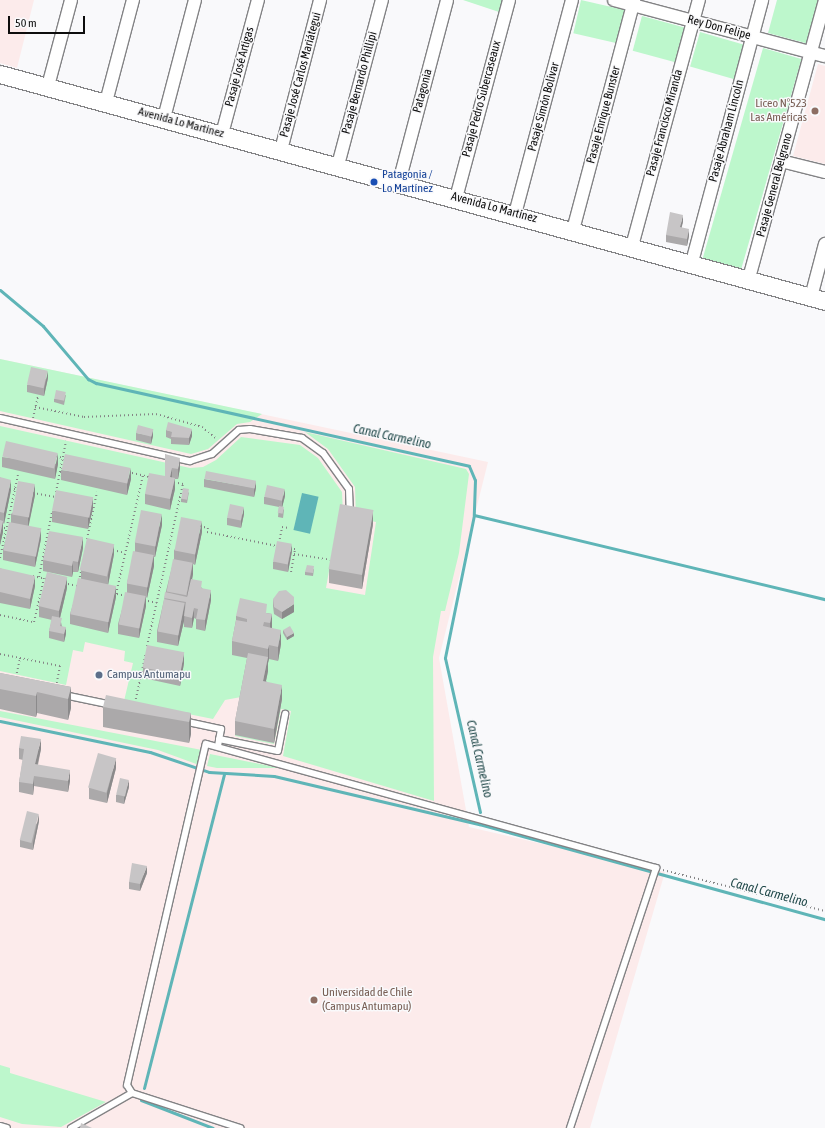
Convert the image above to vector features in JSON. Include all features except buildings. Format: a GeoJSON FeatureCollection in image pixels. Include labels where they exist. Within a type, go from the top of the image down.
{"type":"FeatureCollection","features":[{"type":"Feature","properties":{"kind":"main road","name":"Avenida Lo Martínez"},"geometry":{"type":"LineString","coordinates":[[0,74],[692,262],[818,299]]}},
{"type":"Feature","properties":{"kind":"street"},"geometry":{"type":"LineString","coordinates":[[48,86],[71,0]]}},
{"type":"Feature","properties":{"kind":"street"},"geometry":{"type":"LineString","coordinates":[[106,102],[133,0]]}},
{"type":"Feature","properties":{"kind":"street"},"geometry":{"type":"LineString","coordinates":[[164,118],[195,0]]}},
{"type":"Feature","properties":{"kind":"street","name":"Pasaje José Artigas"},"geometry":{"type":"LineString","coordinates":[[222,134],[258,0]]}},
{"type":"Feature","properties":{"kind":"street","name":"Pasaje José Carlos Mariátegui"},"geometry":{"type":"LineString","coordinates":[[281,150],[320,0]]}},
{"type":"Feature","properties":{"kind":"street","name":"Pasaje Bernardo Phillipi"},"geometry":{"type":"LineString","coordinates":[[338,165],[382,0]]}},
{"type":"Feature","properties":{"kind":"street","name":"Patagonia"},"geometry":{"type":"LineString","coordinates":[[398,182],[447,0]]}},
{"type":"Feature","properties":{"kind":"street","name":"Pasaje Pedro Subercaseaux"},"geometry":{"type":"LineString","coordinates":[[456,198],[509,0]]}},
{"type":"Feature","properties":{"kind":"street","name":"Pasaje Simón Bolívar"},"geometry":{"type":"LineString","coordinates":[[515,214],[572,0]]}},
{"type":"Feature","properties":{"kind":"street","name":"Rey Don Felipe"},"geometry":{"type":"LineString","coordinates":[[614,0],[634,3],[693,21],[825,56]]}},
{"type":"Feature","properties":{"kind":"street","name":"Pasaje Francisco Miranda"},"geometry":{"type":"LineString","coordinates":[[632,246],[699,0]]}},
{"type":"Feature","properties":{"kind":"street","name":"Pasaje Abraham Lincoln"},"geometry":{"type":"LineString","coordinates":[[692,262],[762,0]]}},
{"type":"Feature","properties":{"kind":"street","name":"Pasaje General Belgrano"},"geometry":{"type":"LineString","coordinates":[[749,278],[825,0]]}},
{"type":"Feature","properties":{"kind":"street","name":"Pasaje Enrique Bunster"},"geometry":{"type":"LineString","coordinates":[[573,230],[634,3]]}},
{"type":"Feature","properties":{"kind":"street"},"geometry":{"type":"LineString","coordinates":[[781,160],[825,172]]}},
{"type":"Feature","properties":{"kind":"street"},"geometry":{"type":"LineString","coordinates":[[818,299],[825,244]]}},
{"type":"Feature","properties":{"kind":"lane"},"geometry":{"type":"LineString","coordinates":[[0,418],[190,461],[201,460],[239,430],[250,429],[302,438],[323,453],[349,489],[350,515]]}},
{"type":"Feature","properties":{"kind":"lane"},"geometry":{"type":"LineString","coordinates":[[55,693],[133,710]]}},
{"type":"Feature","properties":{"kind":"lane"},"geometry":{"type":"LineString","coordinates":[[219,739],[278,751],[286,714]]}},
{"type":"Feature","properties":{"kind":"lane"},"geometry":{"type":"LineString","coordinates":[[177,719],[221,729],[218,746]]}},
{"type":"Feature","properties":{"kind":"lane"},"geometry":{"type":"LineString","coordinates":[[240,1128],[132,1093],[127,1085],[201,773],[206,744],[218,746],[655,868],[570,1128]]}},
{"type":"Feature","properties":{"kind":"lane"},"geometry":{"type":"LineString","coordinates":[[71,1128],[132,1093]]}},
{"type":"Feature","properties":{"kind":"lane"},"geometry":{"type":"LineString","coordinates":[[0,1126],[7,1128]]}},
{"type":"Feature","properties":{"kind":"path"},"geometry":{"type":"LineString","coordinates":[[31,426],[38,397]]}},
{"type":"Feature","properties":{"kind":"path"},"geometry":{"type":"LineString","coordinates":[[35,407],[84,417],[156,414],[202,427],[221,445]]}},
{"type":"Feature","properties":{"kind":"path"},"geometry":{"type":"LineString","coordinates":[[39,577],[68,434]]}},
{"type":"Feature","properties":{"kind":"path"},"geometry":{"type":"LineString","coordinates":[[50,455],[70,460]]}},
{"type":"Feature","properties":{"kind":"path"},"geometry":{"type":"LineString","coordinates":[[121,471],[156,478]]}},
{"type":"Feature","properties":{"kind":"path"},"geometry":{"type":"LineString","coordinates":[[0,558],[18,474]]}},
{"type":"Feature","properties":{"kind":"path"},"geometry":{"type":"LineString","coordinates":[[116,594],[142,475]]}},
{"type":"Feature","properties":{"kind":"path"},"geometry":{"type":"LineString","coordinates":[[133,710],[183,484],[169,481]]}},
{"type":"Feature","properties":{"kind":"path"},"geometry":{"type":"LineString","coordinates":[[8,487],[22,490]]}},
{"type":"Feature","properties":{"kind":"path"},"geometry":{"type":"LineString","coordinates":[[28,492],[62,499]]}},
{"type":"Feature","properties":{"kind":"path"},"geometry":{"type":"LineString","coordinates":[[86,545],[98,492]]}},
{"type":"Feature","properties":{"kind":"path"},"geometry":{"type":"LineString","coordinates":[[88,504],[95,506]]}},
{"type":"Feature","properties":{"kind":"path"},"geometry":{"type":"LineString","coordinates":[[175,521],[181,522]]}},
{"type":"Feature","properties":{"kind":"path"},"geometry":{"type":"LineString","coordinates":[[195,525],[208,528],[208,532],[295,549],[291,572]]}},
{"type":"Feature","properties":{"kind":"path"},"geometry":{"type":"LineString","coordinates":[[0,527],[13,530]]}},
{"type":"Feature","properties":{"kind":"path"},"geometry":{"type":"LineString","coordinates":[[278,546],[282,527],[289,528]]}},
{"type":"Feature","properties":{"kind":"path"},"geometry":{"type":"LineString","coordinates":[[40,535],[54,538]]}},
{"type":"Feature","properties":{"kind":"path"},"geometry":{"type":"LineString","coordinates":[[110,550],[125,553]]}},
{"type":"Feature","properties":{"kind":"path"},"geometry":{"type":"LineString","coordinates":[[78,586],[85,552]]}},
{"type":"Feature","properties":{"kind":"path"},"geometry":{"type":"LineString","coordinates":[[294,554],[330,560]]}},
{"type":"Feature","properties":{"kind":"path"},"geometry":{"type":"LineString","coordinates":[[31,575],[50,580]]}},
{"type":"Feature","properties":{"kind":"path"},"geometry":{"type":"LineString","coordinates":[[0,615],[34,622],[44,578]]}},
{"type":"Feature","properties":{"kind":"path"},"geometry":{"type":"LineString","coordinates":[[57,581],[86,587]]}},
{"type":"Feature","properties":{"kind":"path"},"geometry":{"type":"LineString","coordinates":[[109,592],[130,597]]}},
{"type":"Feature","properties":{"kind":"path"},"geometry":{"type":"LineString","coordinates":[[136,599],[157,603]]}},
{"type":"Feature","properties":{"kind":"path"},"geometry":{"type":"LineString","coordinates":[[0,654],[60,666],[55,693]]}},
{"type":"Feature","properties":{"kind":"path"},"geometry":{"type":"LineString","coordinates":[[14,684],[20,658]]}},
{"type":"Feature","properties":{"kind":"path"},"geometry":{"type":"LineString","coordinates":[[655,868],[825,911]]}},
{"type":"Feature","properties":{"kind":"shaded area"},"geometry":{"type":"Polygon","coordinates":[[[0,0],[34,0],[17,68],[0,63],[0,0]]]}},
{"type":"Feature","properties":{"kind":"shaded area","name":"Liceo N°523 Las Américas"},"geometry":{"type":"Polygon","coordinates":[[[818,64],[825,66],[825,164],[793,156],[818,64]]]}},
{"type":"Feature","properties":{"kind":"shaded area"},"geometry":{"type":"Polygon","coordinates":[[[0,359],[488,462],[439,658],[469,827],[665,872],[590,1128],[0,1128],[0,359]]]}},
{"type":"Feature","properties":{"kind":"green space"},"geometry":{"type":"Polygon","coordinates":[[[463,0],[506,0],[502,13],[463,0]]]}},
{"type":"Feature","properties":{"kind":"green space"},"geometry":{"type":"Polygon","coordinates":[[[581,0],[627,11],[619,44],[573,33],[581,0]]]}},
{"type":"Feature","properties":{"kind":"green space"},"geometry":{"type":"Polygon","coordinates":[[[777,0],[821,0],[809,44],[768,33],[777,0]]]}},
{"type":"Feature","properties":{"kind":"green space"},"geometry":{"type":"Polygon","coordinates":[[[642,16],[686,28],[677,63],[633,51],[642,16]]]}},
{"type":"Feature","properties":{"kind":"green space"},"geometry":{"type":"Polygon","coordinates":[[[700,32],[744,45],[734,79],[690,67],[700,32]]]}},
{"type":"Feature","properties":{"kind":"green space"},"geometry":{"type":"Polygon","coordinates":[[[763,48],[801,59],[741,270],[703,259],[763,48]]]}},
{"type":"Feature","properties":{"kind":"green space"},"geometry":{"type":"Polygon","coordinates":[[[0,359],[262,414],[250,422],[237,424],[208,449],[191,454],[0,411],[0,359]]]}},
{"type":"Feature","properties":{"kind":"green space"},"geometry":{"type":"Polygon","coordinates":[[[0,426],[190,468],[203,467],[216,460],[241,437],[300,445],[318,458],[342,492],[343,514],[339,514],[326,588],[365,595],[376,522],[356,518],[355,487],[328,449],[305,432],[466,469],[469,474],[459,553],[445,611],[441,611],[433,657],[434,801],[283,756],[291,711],[281,709],[274,744],[235,736],[241,697],[225,700],[213,719],[124,701],[133,663],[124,661],[125,651],[85,642],[83,652],[73,650],[66,685],[0,671],[0,426]]]}},
{"type":"Feature","properties":{"kind":"green space"},"geometry":{"type":"Polygon","coordinates":[[[0,711],[202,750],[199,765],[158,750],[0,717],[0,711]]]}},
{"type":"Feature","properties":{"kind":"green space"},"geometry":{"type":"Polygon","coordinates":[[[210,754],[280,768],[217,768],[207,766],[210,754]]]}},
{"type":"Feature","properties":{"kind":"green space"},"geometry":{"type":"Polygon","coordinates":[[[0,1065],[10,1068],[10,1073],[106,1102],[61,1127],[22,1124],[0,1117],[0,1065]]]}},
{"type":"Feature","properties":{"kind":"water"},"geometry":{"type":"Polygon","coordinates":[[[302,493],[319,497],[310,534],[293,530],[302,493]]]}},
{"type":"Feature","properties":{"kind":"waterway","name":"Canal Carmelino"},"geometry":{"type":"LineString","coordinates":[[0,290],[43,326],[88,379],[96,383],[469,466],[475,480],[474,515],[445,658],[480,812]]}},
{"type":"Feature","properties":{"kind":"waterway"},"geometry":{"type":"LineString","coordinates":[[474,515],[825,599]]}},
{"type":"Feature","properties":{"kind":"waterway"},"geometry":{"type":"LineString","coordinates":[[0,721],[150,752],[209,772],[274,776],[479,824],[825,919]]}},
{"type":"Feature","properties":{"kind":"waterway"},"geometry":{"type":"LineString","coordinates":[[144,1088],[224,774]]}},
{"type":"Feature","properties":{"kind":"waterway"},"geometry":{"type":"LineString","coordinates":[[141,1100],[213,1128]]}},
{"type":"Feature","properties":{"kind":"place","name":"Liceo N°523 Las Américas"},"geometry":{"type":"Point","coordinates":[815,111]}},
{"type":"Feature","properties":{"kind":"place","name":"Patagonia / Lo Martínez"},"geometry":{"type":"Point","coordinates":[374,182]}},
{"type":"Feature","properties":{"kind":"place","name":"Campus Antumapu"},"geometry":{"type":"Point","coordinates":[99,675]}},
{"type":"Feature","properties":{"kind":"place","name":"Universidad de Chile (Campus Antumapu)"},"geometry":{"type":"Point","coordinates":[314,1000]}}]}
